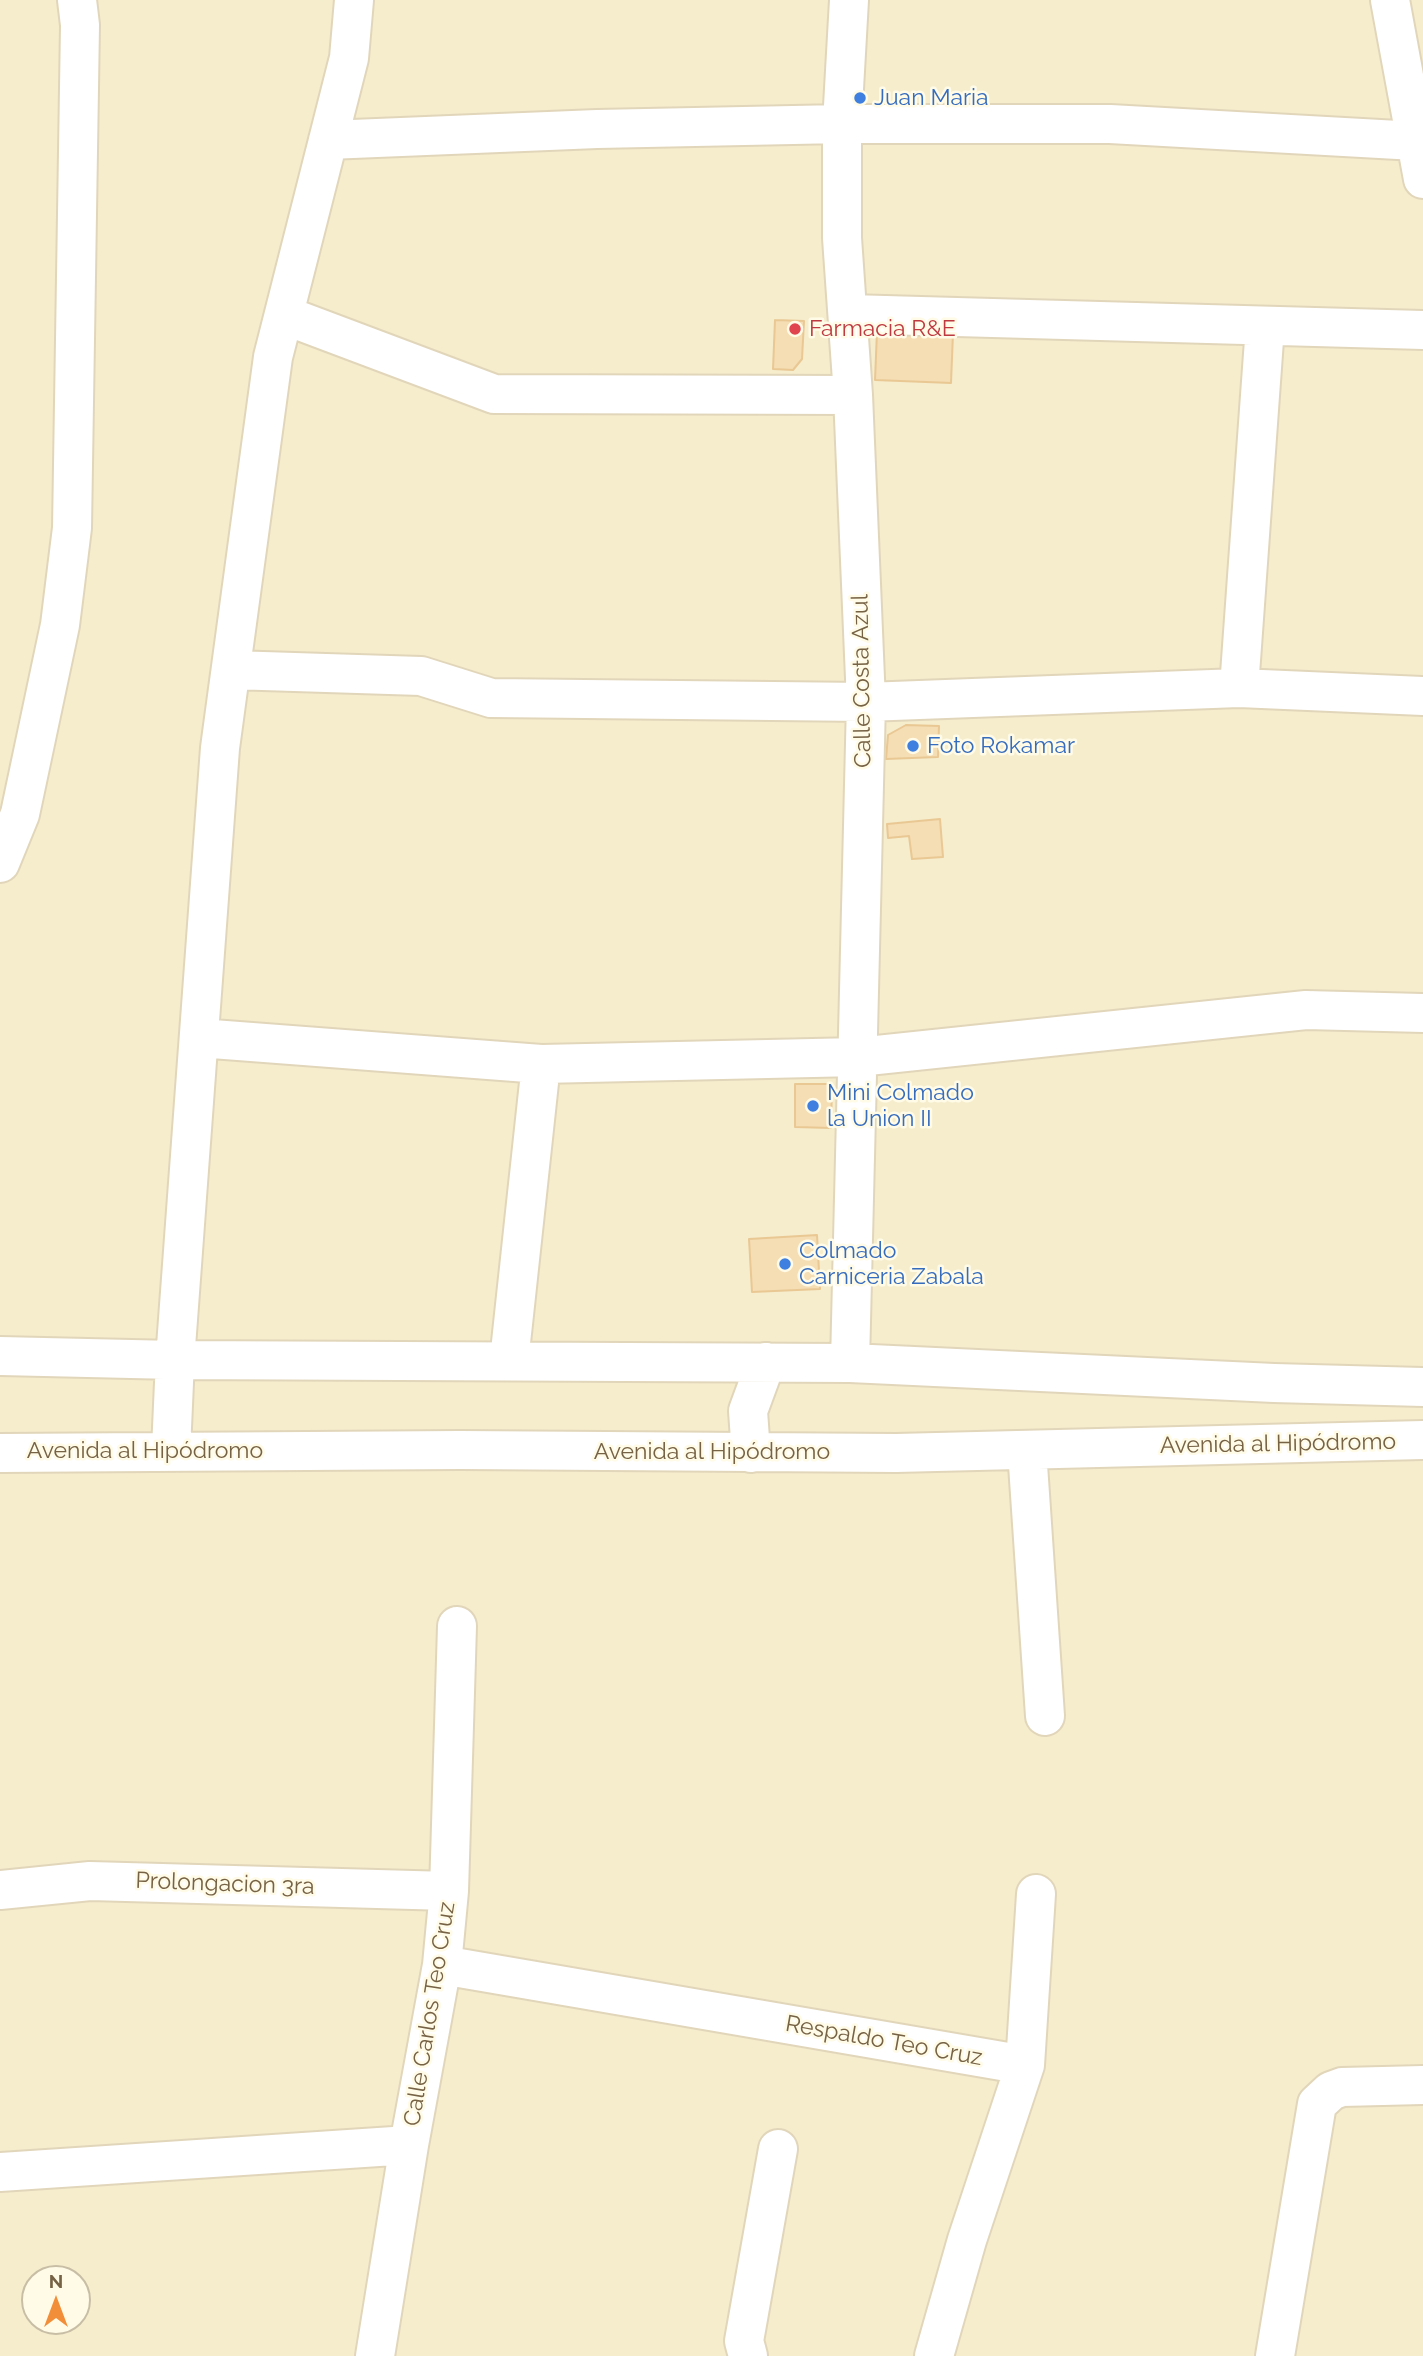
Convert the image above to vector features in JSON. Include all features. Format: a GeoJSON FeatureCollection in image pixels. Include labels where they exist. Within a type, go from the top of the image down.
{"type":"FeatureCollection","features":[{"type":"Feature","properties":{"kind":"street"},"geometry":{"type":"LineString","coordinates":[[2,853],[20,814],[60,625],[72,528],[80,25],[77,0]]}},
{"type":"Feature","properties":{"kind":"street"},"geometry":{"type":"LineString","coordinates":[[171,1450],[175,1360],[220,748],[273,357],[349,58],[354,0]]}},
{"type":"Feature","properties":{"kind":"street","name":"Calle Costa Azul"},"geometry":{"type":"LineString","coordinates":[[849,0],[842,124],[842,238],[849,314],[866,702],[850,1363]]}},
{"type":"Feature","properties":{"kind":"street"},"geometry":{"type":"LineString","coordinates":[[1390,0],[1423,179]]}},
{"type":"Feature","properties":{"kind":"street"},"geometry":{"type":"LineString","coordinates":[[328,140],[597,129],[842,124],[1110,124],[1416,141]]}},
{"type":"Feature","properties":{"kind":"street"},"geometry":{"type":"LineString","coordinates":[[849,314],[1423,330]]}},
{"type":"Feature","properties":{"kind":"street"},"geometry":{"type":"LineString","coordinates":[[284,315],[494,394],[853,395]]}},
{"type":"Feature","properties":{"kind":"street"},"geometry":{"type":"LineString","coordinates":[[1239,688],[1265,326]]}},
{"type":"Feature","properties":{"kind":"street"},"geometry":{"type":"LineString","coordinates":[[231,670],[421,676],[491,698],[866,702],[1239,688],[1423,696]]}},
{"type":"Feature","properties":{"kind":"street"},"geometry":{"type":"LineString","coordinates":[[199,1038],[541,1064],[858,1057],[1306,1010],[1423,1013]]}},
{"type":"Feature","properties":{"kind":"street"},"geometry":{"type":"LineString","coordinates":[[509,1362],[541,1064]]}},
{"type":"Feature","properties":{"kind":"street"},"geometry":{"type":"LineString","coordinates":[[0,1356],[175,1360],[850,1363],[1273,1383],[1423,1387]]}},
{"type":"Feature","properties":{"kind":"street"},"geometry":{"type":"LineString","coordinates":[[751,1453],[748,1410],[766,1362]]}},
{"type":"Feature","properties":{"kind":"street","name":"Avenida al Hipódromo"},"geometry":{"type":"LineString","coordinates":[[0,1452],[171,1450],[896,1453],[1423,1440]]}},
{"type":"Feature","properties":{"kind":"street"},"geometry":{"type":"LineString","coordinates":[[1027,1450],[1045,1716]]}},
{"type":"Feature","properties":{"kind":"street","name":"Calle Carlos Teo Cruz"},"geometry":{"type":"LineString","coordinates":[[375,2356],[409,2145],[442,1965],[449,1891],[457,1626]]}},
{"type":"Feature","properties":{"kind":"street","name":"Prolongacion 3ra"},"geometry":{"type":"LineString","coordinates":[[0,1890],[90,1881],[449,1891]]}},
{"type":"Feature","properties":{"kind":"street"},"geometry":{"type":"LineString","coordinates":[[934,2356],[967,2240],[1025,2065],[1036,1894]]}},
{"type":"Feature","properties":{"kind":"street","name":"Respaldo Teo Cruz"},"geometry":{"type":"LineString","coordinates":[[442,1965],[1025,2065]]}},
{"type":"Feature","properties":{"kind":"street"},"geometry":{"type":"LineString","coordinates":[[1275,2356],[1317,2104],[1323,2096],[1342,2087],[1423,2085]]}},
{"type":"Feature","properties":{"kind":"street"},"geometry":{"type":"LineString","coordinates":[[0,2172],[409,2145]]}},
{"type":"Feature","properties":{"kind":"street"},"geometry":{"type":"LineString","coordinates":[[748,2356],[744,2341],[778,2149]]}},
{"type":"Feature","properties":{"kind":"shaded area"},"geometry":{"type":"Polygon","coordinates":[[[0,0],[1423,0],[1423,2356],[0,2356],[0,0]]]}},
{"type":"Feature","properties":{"kind":"building"},"geometry":{"type":"Polygon","coordinates":[[[775,320],[804,321],[802,359],[793,370],[773,369],[775,320]]]}},
{"type":"Feature","properties":{"kind":"building"},"geometry":{"type":"Polygon","coordinates":[[[877,331],[953,333],[951,383],[875,380],[877,331]]]}},
{"type":"Feature","properties":{"kind":"building","name":"Foto Rokamar"},"geometry":{"type":"Polygon","coordinates":[[[906,725],[939,726],[938,757],[886,759],[888,735],[906,725]]]}},
{"type":"Feature","properties":{"kind":"building"},"geometry":{"type":"Polygon","coordinates":[[[940,819],[943,857],[912,859],[909,836],[888,838],[887,824],[940,819]]]}},
{"type":"Feature","properties":{"kind":"building","name":"Mini Colmado la Union II"},"geometry":{"type":"Polygon","coordinates":[[[795,1084],[832,1084],[831,1128],[795,1127],[795,1084]]]}},
{"type":"Feature","properties":{"kind":"building","name":"Colmado Carniceria Zabala"},"geometry":{"type":"Polygon","coordinates":[[[817,1235],[820,1289],[752,1292],[749,1239],[817,1235]]]}},
{"type":"Feature","properties":{"kind":"place","name":"Juan Maria"},"geometry":{"type":"Point","coordinates":[860,98]}},
{"type":"Feature","properties":{"kind":"place","name":"Farmacia R&E"},"geometry":{"type":"Point","coordinates":[795,329]}},
{"type":"Feature","properties":{"kind":"place","name":"Foto Rokamar"},"geometry":{"type":"Point","coordinates":[913,746]}},
{"type":"Feature","properties":{"kind":"place","name":"Mini Colmado la Union II"},"geometry":{"type":"Point","coordinates":[813,1106]}},
{"type":"Feature","properties":{"kind":"place","name":"Colmado Carniceria Zabala"},"geometry":{"type":"Point","coordinates":[785,1264]}}]}
